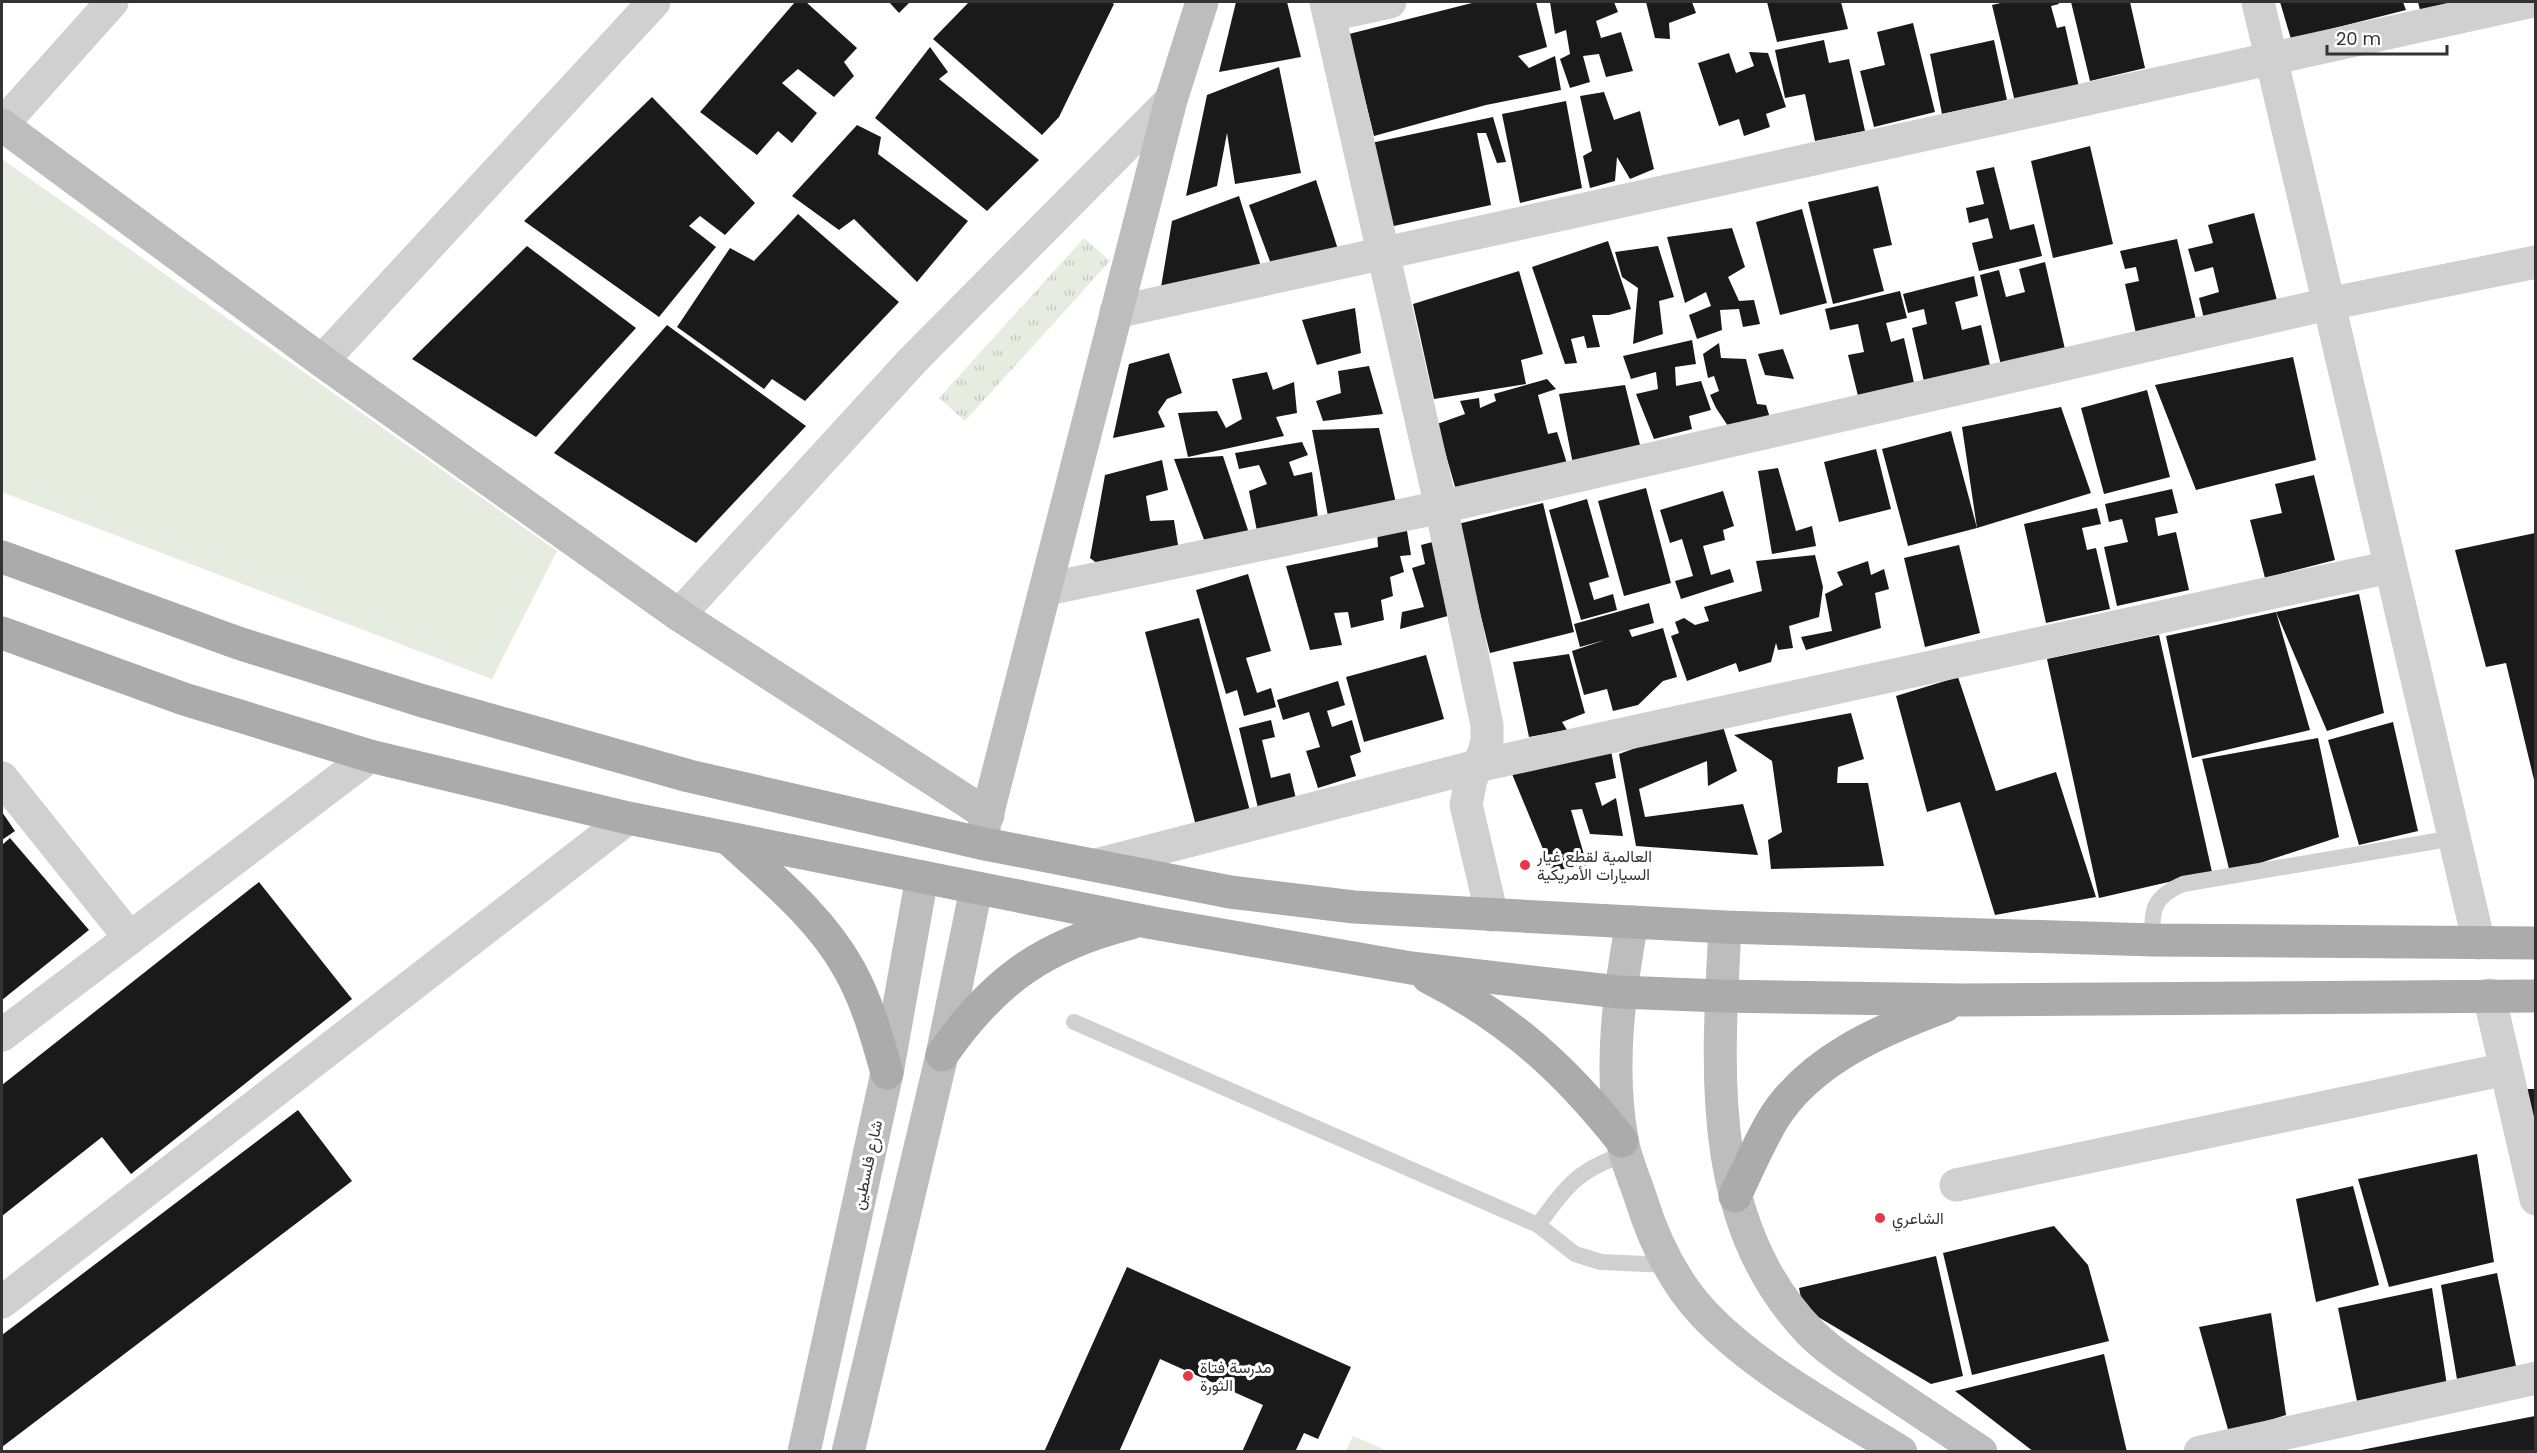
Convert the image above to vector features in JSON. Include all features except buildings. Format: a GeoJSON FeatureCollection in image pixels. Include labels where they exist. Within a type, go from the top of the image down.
{"type":"FeatureCollection","features":[{"type":"Feature","properties":{"kind":"main road"},"geometry":{"type":"LineString","coordinates":[[2,557],[238,643],[423,701],[689,776],[984,829],[1096,865],[1230,891],[1354,907],[1725,927],[2153,940],[2535,943]]}},
{"type":"Feature","properties":{"kind":"main road"},"geometry":{"type":"LineString","coordinates":[[2,634],[184,699],[370,756],[628,819],[1139,921],[1411,968],[1619,992],[1721,996],[1962,1000],[2535,996]]}},
{"type":"Feature","properties":{"kind":"main road"},"geometry":{"type":"LineString","coordinates":[[730,840],[783,888],[818,926],[848,967],[870,1013],[887,1072]]}},
{"type":"Feature","properties":{"kind":"main road"},"geometry":{"type":"LineString","coordinates":[[942,1055],[972,1014],[993,992],[1026,966],[1061,946],[1099,931],[1139,921]]}},
{"type":"Feature","properties":{"kind":"main road"},"geometry":{"type":"LineString","coordinates":[[1411,968],[1460,993],[1506,1024],[1540,1052],[1588,1098],[1624,1148]]}},
{"type":"Feature","properties":{"kind":"main road"},"geometry":{"type":"LineString","coordinates":[[1735,1196],[1773,1120],[1803,1082],[1860,1043],[1903,1022],[1962,1000]]}},
{"type":"Feature","properties":{"kind":"street"},"geometry":{"type":"LineString","coordinates":[[112,2],[2,125],[322,361],[984,829],[1116,312],[1172,100],[1202,2]]}},
{"type":"Feature","properties":{"kind":"street"},"geometry":{"type":"LineString","coordinates":[[322,361],[654,2]]}},
{"type":"Feature","properties":{"kind":"street"},"geometry":{"type":"LineString","coordinates":[[1390,2],[1327,8],[1441,507],[1487,725],[1487,740],[1468,786],[1466,806],[1492,915]]}},
{"type":"Feature","properties":{"kind":"street"},"geometry":{"type":"LineString","coordinates":[[2258,2],[2479,944]]}},
{"type":"Feature","properties":{"kind":"street"},"geometry":{"type":"LineString","coordinates":[[1116,312],[2529,2]]}},
{"type":"Feature","properties":{"kind":"street"},"geometry":{"type":"LineString","coordinates":[[679,615],[913,360],[1172,100]]}},
{"type":"Feature","properties":{"kind":"street"},"geometry":{"type":"LineString","coordinates":[[1047,589],[1441,507],[2328,304],[2535,262]]}},
{"type":"Feature","properties":{"kind":"street"},"geometry":{"type":"LineString","coordinates":[[1096,865],[1477,766],[2390,567]]}},
{"type":"Feature","properties":{"kind":"street"},"geometry":{"type":"LineString","coordinates":[[2,1035],[370,756]]}},
{"type":"Feature","properties":{"kind":"street"},"geometry":{"type":"LineString","coordinates":[[2,777],[130,938]]}},
{"type":"Feature","properties":{"kind":"street"},"geometry":{"type":"LineString","coordinates":[[2,1302],[628,819]]}},
{"type":"Feature","properties":{"kind":"street","name":"شارع فلسطين"},"geometry":{"type":"LineString","coordinates":[[804,1452],[887,1072],[922,878]]}},
{"type":"Feature","properties":{"kind":"street"},"geometry":{"type":"LineString","coordinates":[[848,1452],[942,1055],[976,889]]}},
{"type":"Feature","properties":{"kind":"street"},"geometry":{"type":"LineString","coordinates":[[1632,922],[1619,992],[1617,1098],[1624,1148],[1649,1225],[1668,1265],[1703,1313],[1742,1349],[1881,1446]]}},
{"type":"Feature","properties":{"kind":"street"},"geometry":{"type":"LineString","coordinates":[[1725,927],[1721,996],[1721,1122],[1735,1196],[1746,1234],[1759,1261],[1780,1297],[1810,1332],[1842,1359],[1981,1452]]}},
{"type":"Feature","properties":{"kind":"street"},"geometry":{"type":"LineString","coordinates":[[2489,995],[2535,1199]]}},
{"type":"Feature","properties":{"kind":"street"},"geometry":{"type":"LineString","coordinates":[[1956,1185],[2506,1069]]}},
{"type":"Feature","properties":{"kind":"street"},"geometry":{"type":"LineString","coordinates":[[2200,1452],[2535,1377]]}},
{"type":"Feature","properties":{"kind":"lane"},"geometry":{"type":"LineString","coordinates":[[2153,940],[2151,919],[2156,903],[2166,892],[2183,884],[2454,838]]}},
{"type":"Feature","properties":{"kind":"lane"},"geometry":{"type":"LineString","coordinates":[[1074,1022],[1538,1225],[1575,1254],[1600,1262],[1668,1265]]}},
{"type":"Feature","properties":{"kind":"lane"},"geometry":{"type":"LineString","coordinates":[[1538,1225],[1563,1191],[1580,1174],[1624,1148]]}},
{"type":"Feature","properties":{"kind":"green space"},"geometry":{"type":"Polygon","coordinates":[[[2,159],[557,551],[492,679],[2,492],[2,159]]]}},
{"type":"Feature","properties":{"kind":"green space"},"geometry":{"type":"Polygon","coordinates":[[[1084,238],[1110,261],[965,421],[939,398],[1084,238]]]}},
{"type":"Feature","properties":{"kind":"green space"},"geometry":{"type":"Polygon","coordinates":[[[1353,1436],[1388,1451],[1346,1451],[1353,1436]]]}},
{"type":"Feature","properties":{"kind":"place","name":"العالمية لقطع غيار السيارات الأمريكية"},"geometry":{"type":"Point","coordinates":[1525,865]}},
{"type":"Feature","properties":{"kind":"place","name":"الشاعري"},"geometry":{"type":"Point","coordinates":[1880,1218]}},
{"type":"Feature","properties":{"kind":"place","name":"مدرسة فتاة الثورة"},"geometry":{"type":"Point","coordinates":[1188,1376]}}]}
